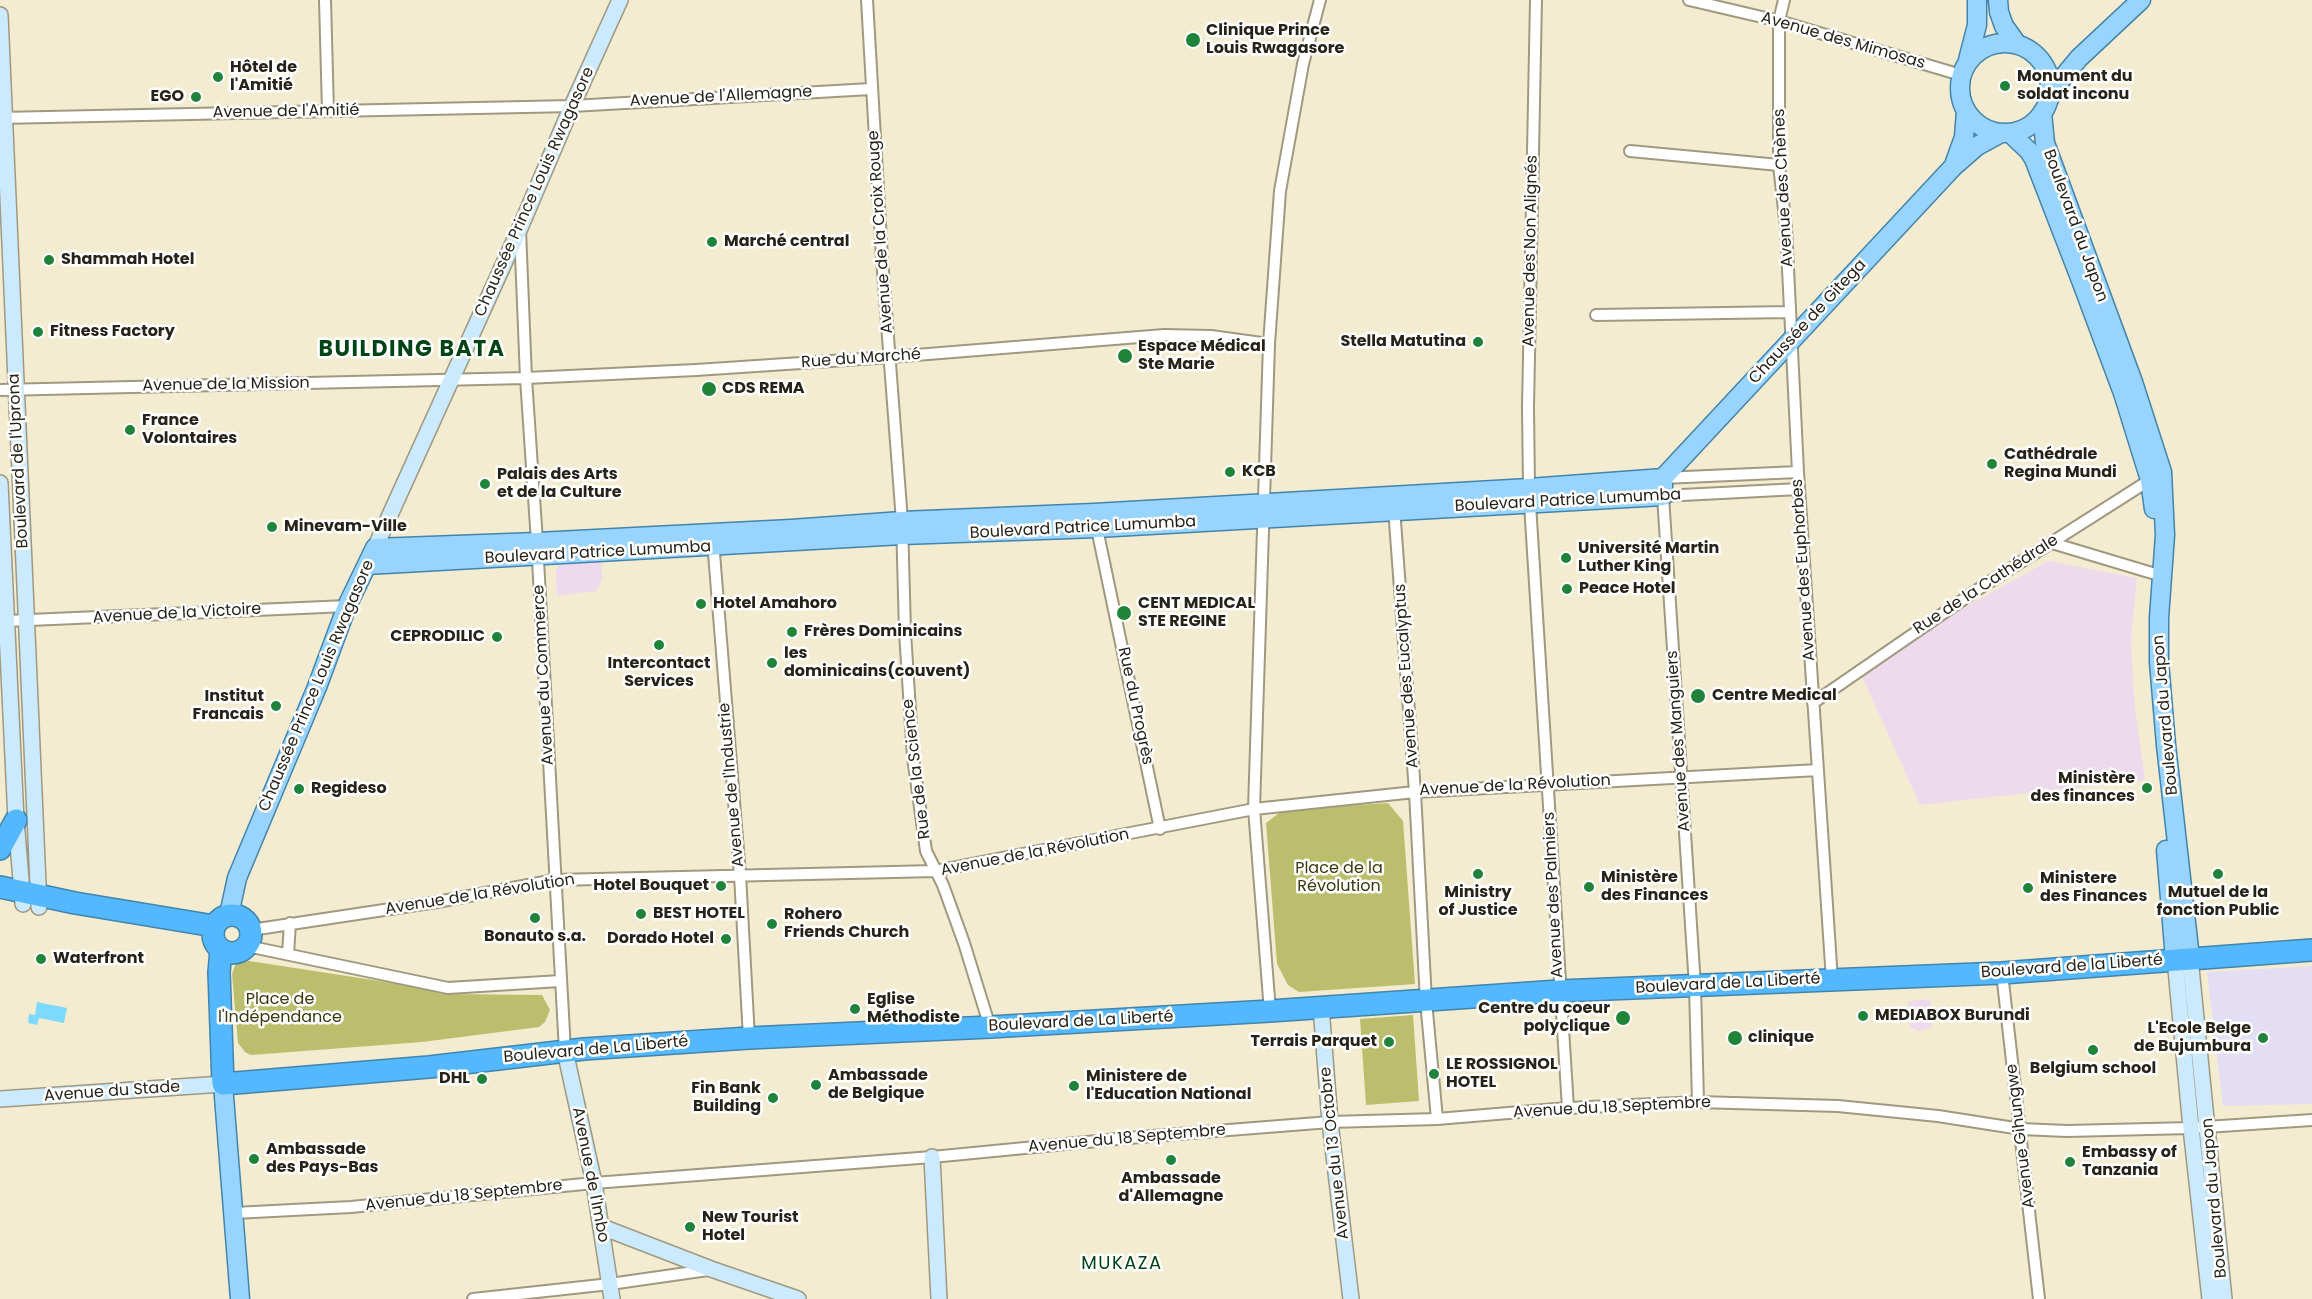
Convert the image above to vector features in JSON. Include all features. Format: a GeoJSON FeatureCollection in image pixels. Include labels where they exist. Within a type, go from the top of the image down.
{"type":"FeatureCollection","features":[{"type":"Feature","properties":{"kind":"highway"},"geometry":{"type":"LineString","coordinates":[[9,846],[16,820]]}},
{"type":"Feature","properties":{"kind":"highway"},"geometry":{"type":"LineString","coordinates":[[0,887],[31,900]]}},
{"type":"Feature","properties":{"kind":"highway"},"geometry":{"type":"LineString","coordinates":[[0,900],[31,900],[219,932]]}},
{"type":"Feature","properties":{"kind":"highway"},"geometry":{"type":"LineString","coordinates":[[219,932],[226,952],[237,953],[249,938],[244,918],[237,915],[219,932],[223,1084]]}},
{"type":"Feature","properties":{"kind":"highway","name":"Boulevard de la Liberté"},"geometry":{"type":"LineString","coordinates":[[1832,980],[2002,973],[2312,950]]}},
{"type":"Feature","properties":{"kind":"highway","name":"Boulevard de La Liberté"},"geometry":{"type":"LineString","coordinates":[[223,1084],[429,1067],[565,1051],[749,1038],[1270,1011],[1559,991],[1832,980]]}},
{"type":"Feature","properties":{"kind":"main road"},"geometry":{"type":"LineString","coordinates":[[1977,0],[1977,25],[1964,69],[1961,100],[1966,111],[1981,126],[2005,133],[2028,127],[2079,58],[2141,0]]}},
{"type":"Feature","properties":{"kind":"main road"},"geometry":{"type":"LineString","coordinates":[[1998,0],[2004,26],[2017,44]]}},
{"type":"Feature","properties":{"kind":"main road"},"geometry":{"type":"LineString","coordinates":[[1964,69],[1984,47],[1994,43],[2017,44],[2030,50],[2040,60],[2049,80],[2045,107]]}},
{"type":"Feature","properties":{"kind":"main road"},"geometry":{"type":"LineString","coordinates":[[2040,60],[2079,58]]}},
{"type":"Feature","properties":{"kind":"main road","name":"Boulevard du Japon"},"geometry":{"type":"LineString","coordinates":[[2045,107],[2045,143],[2123,393],[2156,476],[2154,507],[2157,575],[2146,644],[2155,690],[2183,958]]}},
{"type":"Feature","properties":{"kind":"main road","name":"Chaussée de Gitega"},"geometry":{"type":"LineString","coordinates":[[1953,166],[1964,137],[1966,111]]}},
{"type":"Feature","properties":{"kind":"main road","name":"Boulevard du Japon"},"geometry":{"type":"LineString","coordinates":[[2005,133],[2034,159],[2088,281]]}},
{"type":"Feature","properties":{"kind":"main road","name":"Chaussée de Gitega"},"geometry":{"type":"LineString","coordinates":[[1663,487],[1791,340],[1929,195],[1953,166],[1977,146],[2005,133]]}},
{"type":"Feature","properties":{"kind":"main road","name":"Boulevard Patrice Lumumba"},"geometry":{"type":"LineString","coordinates":[[367,565],[538,549],[902,528],[1095,521],[1663,487]]}},
{"type":"Feature","properties":{"kind":"main road","name":"Boulevard Patrice Lumumba"},"geometry":{"type":"LineString","coordinates":[[375,548],[538,549]]}},
{"type":"Feature","properties":{"kind":"main road","name":"Chaussée Prince Louis Rwagasore"},"geometry":{"type":"LineString","coordinates":[[219,932],[237,878],[317,687],[347,606],[375,548]]}},
{"type":"Feature","properties":{"kind":"main road"},"geometry":{"type":"LineString","coordinates":[[223,1084],[240,1299]]}},
{"type":"Feature","properties":{"kind":"street"},"geometry":{"type":"LineString","coordinates":[[326,0],[328,111]]}},
{"type":"Feature","properties":{"kind":"street","name":"Chaussée Prince Louis Rwagasore"},"geometry":{"type":"LineString","coordinates":[[375,548],[620,0]]}},
{"type":"Feature","properties":{"kind":"street","name":"Avenue de la Croix Rouge"},"geometry":{"type":"LineString","coordinates":[[867,0],[871,89],[902,528]]}},
{"type":"Feature","properties":{"kind":"street"},"geometry":{"type":"LineString","coordinates":[[1270,1011],[1254,809],[1269,344],[1280,191],[1303,64],[1320,0]]}},
{"type":"Feature","properties":{"kind":"street","name":"Avenue des Non Alignés"},"geometry":{"type":"LineString","coordinates":[[1529,495],[1528,407],[1536,0]]}},
{"type":"Feature","properties":{"kind":"street","name":"Avenue des Mimosas"},"geometry":{"type":"LineString","coordinates":[[1689,0],[1964,69]]}},
{"type":"Feature","properties":{"kind":"street","name":"Avenue des Chènes"},"geometry":{"type":"LineString","coordinates":[[1784,0],[1779,21],[1779,165],[1786,228],[1791,340]]}},
{"type":"Feature","properties":{"kind":"street","name":"Boulevard de l'Uprona"},"geometry":{"type":"LineString","coordinates":[[0,15],[2,118],[36,841],[31,900]]}},
{"type":"Feature","properties":{"kind":"street","name":"Avenue de l'Allemagne"},"geometry":{"type":"LineString","coordinates":[[572,106],[871,89]]}},
{"type":"Feature","properties":{"kind":"street","name":"Avenue de l'Amitié"},"geometry":{"type":"LineString","coordinates":[[2,118],[572,106]]}},
{"type":"Feature","properties":{"kind":"street"},"geometry":{"type":"LineString","coordinates":[[1630,151],[1779,165]]}},
{"type":"Feature","properties":{"kind":"street","name":"Avenue du Commerce"},"geometry":{"type":"LineString","coordinates":[[520,228],[526,378],[538,549],[565,1051]]}},
{"type":"Feature","properties":{"kind":"street"},"geometry":{"type":"LineString","coordinates":[[1596,315],[1790,312]]}},
{"type":"Feature","properties":{"kind":"street","name":"Rue du Marché"},"geometry":{"type":"LineString","coordinates":[[452,379],[696,370],[1164,335],[1211,336],[1269,344]]}},
{"type":"Feature","properties":{"kind":"street","name":"Avenue des Euphorbes"},"geometry":{"type":"LineString","coordinates":[[1791,340],[1832,980]]}},
{"type":"Feature","properties":{"kind":"street","name":"Avenue de la Mission"},"geometry":{"type":"LineString","coordinates":[[0,390],[452,379]]}},
{"type":"Feature","properties":{"kind":"street","name":"Boulevard Patrice Lumumba"},"geometry":{"type":"LineString","coordinates":[[1663,487],[1798,472]]}},
{"type":"Feature","properties":{"kind":"street","name":"Rue de la Cathédrale"},"geometry":{"type":"LineString","coordinates":[[1814,703],[1907,637],[2156,476]]}},
{"type":"Feature","properties":{"kind":"street","name":"Boulevard de l'Uprona"},"geometry":{"type":"LineString","coordinates":[[0,483],[16,820]]}},
{"type":"Feature","properties":{"kind":"street","name":"Boulevard Patrice Lumumba"},"geometry":{"type":"LineString","coordinates":[[1663,487],[1799,489]]}},
{"type":"Feature","properties":{"kind":"street","name":"Avenue des Manguiers"},"geometry":{"type":"LineString","coordinates":[[1663,487],[1695,986],[1698,1102]]}},
{"type":"Feature","properties":{"kind":"street","name":"Avenue des Palmiers"},"geometry":{"type":"LineString","coordinates":[[1529,495],[1568,1108]]}},
{"type":"Feature","properties":{"kind":"street","name":"Avenue des Eucalyptus"},"geometry":{"type":"LineString","coordinates":[[1394,504],[1415,792],[1426,1001],[1437,1119]]}},
{"type":"Feature","properties":{"kind":"street","name":"Rue du Progrès"},"geometry":{"type":"LineString","coordinates":[[1095,521],[1160,829]]}},
{"type":"Feature","properties":{"kind":"street","name":"Rue de la Science"},"geometry":{"type":"LineString","coordinates":[[902,528],[905,643],[913,757],[926,851],[943,885],[990,1027]]}},
{"type":"Feature","properties":{"kind":"street","name":"Avenue de l'Industrie"},"geometry":{"type":"LineString","coordinates":[[713,539],[740,875],[749,1038]]}},
{"type":"Feature","properties":{"kind":"street"},"geometry":{"type":"LineString","coordinates":[[2052,543],[2157,575]]}},
{"type":"Feature","properties":{"kind":"street","name":"Avenue de la Victoire"},"geometry":{"type":"LineString","coordinates":[[7,621],[347,606]]}},
{"type":"Feature","properties":{"kind":"street","name":"Avenue de la Révolution"},"geometry":{"type":"LineString","coordinates":[[249,938],[290,923],[437,902],[555,880],[935,872],[1254,809],[1415,792],[1818,770]]}},
{"type":"Feature","properties":{"kind":"street"},"geometry":{"type":"LineString","coordinates":[[31,900],[9,846],[36,841]]}},
{"type":"Feature","properties":{"kind":"street"},"geometry":{"type":"LineString","coordinates":[[288,954],[290,923]]}},
{"type":"Feature","properties":{"kind":"street"},"geometry":{"type":"LineString","coordinates":[[249,938],[288,954],[448,988],[560,981]]}},
{"type":"Feature","properties":{"kind":"street","name":"Boulevard du Japon"},"geometry":{"type":"LineString","coordinates":[[2183,958],[2208,1126],[2224,1299]]}},
{"type":"Feature","properties":{"kind":"street","name":"Boulevard du Japon"},"geometry":{"type":"LineString","coordinates":[[2183,958],[2191,1128],[2210,1299]]}},
{"type":"Feature","properties":{"kind":"street","name":"Avenue Gihungwe"},"geometry":{"type":"LineString","coordinates":[[2002,973],[2039,1299]]}},
{"type":"Feature","properties":{"kind":"street","name":"Avenue du 13 Octobre"},"geometry":{"type":"LineString","coordinates":[[1321,1007],[1330,1122],[1351,1299]]}},
{"type":"Feature","properties":{"kind":"street","name":"Avenue de l'Imbo"},"geometry":{"type":"LineString","coordinates":[[565,1051],[594,1183],[611,1291]]}},
{"type":"Feature","properties":{"kind":"street","name":"Avenue du Stade"},"geometry":{"type":"LineString","coordinates":[[0,1099],[223,1084]]}},
{"type":"Feature","properties":{"kind":"street","name":"Avenue du 18 Septembre"},"geometry":{"type":"LineString","coordinates":[[234,1213],[351,1207],[594,1183],[932,1157],[1330,1122],[1437,1119],[1568,1108],[1698,1102],[1838,1106],[1938,1116],[2020,1129],[2067,1131],[2191,1128],[2312,1120]]}},
{"type":"Feature","properties":{"kind":"street"},"geometry":{"type":"LineString","coordinates":[[932,1157],[939,1299]]}},
{"type":"Feature","properties":{"kind":"street"},"geometry":{"type":"LineString","coordinates":[[602,1227],[711,1269],[798,1299]]}},
{"type":"Feature","properties":{"kind":"street"},"geometry":{"type":"LineString","coordinates":[[473,1299],[611,1291],[711,1269]]}},
{"type":"Feature","properties":{"kind":"shaded area"},"geometry":{"type":"Polygon","coordinates":[[[601,545],[602,579],[597,591],[557,596],[556,571],[564,553],[601,545]]]}},
{"type":"Feature","properties":{"kind":"shaded area"},"geometry":{"type":"Polygon","coordinates":[[[2048,561],[2137,578],[2131,639],[2134,700],[2145,780],[1920,805],[1861,674],[1902,645],[1953,614],[2048,561]]]}},
{"type":"Feature","properties":{"kind":"shaded area","name":"L'Ecole Belge de Bujumbura"},"geometry":{"type":"Polygon","coordinates":[[[2312,966],[2312,1104],[2223,1106],[2207,972],[2312,966]]]}},
{"type":"Feature","properties":{"kind":"shaded area"},"geometry":{"type":"Polygon","coordinates":[[[1930,999],[1932,1027],[1919,1031],[1910,1027],[1908,1001],[1930,999]]]}},
{"type":"Feature","properties":{"kind":"green space","name":"Place de la Révolution"},"geometry":{"type":"Polygon","coordinates":[[[1388,803],[1403,821],[1415,984],[1299,992],[1288,985],[1277,964],[1266,823],[1283,810],[1388,803]]]}},
{"type":"Feature","properties":{"kind":"green space","name":"Place de l'Indépendance"},"geometry":{"type":"Polygon","coordinates":[[[243,960],[418,987],[442,994],[542,995],[550,1010],[545,1022],[539,1027],[422,1042],[251,1055],[245,1052],[238,1043],[232,974],[236,963],[243,960]]]}},
{"type":"Feature","properties":{"kind":"green space"},"geometry":{"type":"Polygon","coordinates":[[[1413,1015],[1419,1101],[1366,1105],[1360,1019],[1413,1015]]]}},
{"type":"Feature","properties":{"kind":"water"},"geometry":{"type":"Polygon","coordinates":[[[37,1002],[67,1008],[64,1023],[39,1018],[37,1025],[28,1023],[29,1014],[35,1015],[37,1002]]]}},
{"type":"Feature","properties":{"kind":"place","name":"Clinique Prince Louis Rwagasore"},"geometry":{"type":"Point","coordinates":[1193,40]}},
{"type":"Feature","properties":{"kind":"place","name":"Hôtel de l'Amitié"},"geometry":{"type":"Point","coordinates":[218,77]}},
{"type":"Feature","properties":{"kind":"place","name":"Monument du soldat inconu"},"geometry":{"type":"Point","coordinates":[2005,86]}},
{"type":"Feature","properties":{"kind":"place","name":"EGO"},"geometry":{"type":"Point","coordinates":[196,97]}},
{"type":"Feature","properties":{"kind":"place","name":"Marché central"},"geometry":{"type":"Point","coordinates":[712,242]}},
{"type":"Feature","properties":{"kind":"place","name":"Shammah Hotel"},"geometry":{"type":"Point","coordinates":[49,260]}},
{"type":"Feature","properties":{"kind":"place","name":"Fitness Factory"},"geometry":{"type":"Point","coordinates":[38,332]}},
{"type":"Feature","properties":{"kind":"place","name":"Stella Matutina"},"geometry":{"type":"Point","coordinates":[1478,342]}},
{"type":"Feature","properties":{"kind":"place","name":"Espace Médical Ste Marie"},"geometry":{"type":"Point","coordinates":[1125,356]}},
{"type":"Feature","properties":{"kind":"place","name":"CDS REMA"},"geometry":{"type":"Point","coordinates":[709,389]}},
{"type":"Feature","properties":{"kind":"place","name":"France Volontaires"},"geometry":{"type":"Point","coordinates":[130,430]}},
{"type":"Feature","properties":{"kind":"place","name":"Cathédrale Regina Mundi"},"geometry":{"type":"Point","coordinates":[1992,464]}},
{"type":"Feature","properties":{"kind":"place","name":"KCB"},"geometry":{"type":"Point","coordinates":[1230,472]}},
{"type":"Feature","properties":{"kind":"place","name":"Palais des Arts et de la Culture"},"geometry":{"type":"Point","coordinates":[485,484]}},
{"type":"Feature","properties":{"kind":"place","name":"Minevam-Ville"},"geometry":{"type":"Point","coordinates":[272,527]}},
{"type":"Feature","properties":{"kind":"place","name":"Université Martin Luther King"},"geometry":{"type":"Point","coordinates":[1566,558]}},
{"type":"Feature","properties":{"kind":"place","name":"Peace Hotel"},"geometry":{"type":"Point","coordinates":[1567,589]}},
{"type":"Feature","properties":{"kind":"place","name":"Hotel Amahoro"},"geometry":{"type":"Point","coordinates":[701,604]}},
{"type":"Feature","properties":{"kind":"place","name":"CENT MEDICAL STE REGINE"},"geometry":{"type":"Point","coordinates":[1124,613]}},
{"type":"Feature","properties":{"kind":"place","name":"Frères Dominicains"},"geometry":{"type":"Point","coordinates":[792,632]}},
{"type":"Feature","properties":{"kind":"place","name":"CEPRODILIC"},"geometry":{"type":"Point","coordinates":[497,637]}},
{"type":"Feature","properties":{"kind":"place","name":"Intercontact Services"},"geometry":{"type":"Point","coordinates":[659,645]}},
{"type":"Feature","properties":{"kind":"place","name":"les dominicains(couvent)"},"geometry":{"type":"Point","coordinates":[772,663]}},
{"type":"Feature","properties":{"kind":"place","name":"Centre Medical"},"geometry":{"type":"Point","coordinates":[1698,696]}},
{"type":"Feature","properties":{"kind":"place","name":"Institut Francais"},"geometry":{"type":"Point","coordinates":[276,706]}},
{"type":"Feature","properties":{"kind":"place","name":"Ministère des finances"},"geometry":{"type":"Point","coordinates":[2147,788]}},
{"type":"Feature","properties":{"kind":"place","name":"Regideso"},"geometry":{"type":"Point","coordinates":[299,789]}},
{"type":"Feature","properties":{"kind":"place","name":"Ministry of Justice"},"geometry":{"type":"Point","coordinates":[1478,874]}},
{"type":"Feature","properties":{"kind":"place","name":"Mutuel de la fonction Public"},"geometry":{"type":"Point","coordinates":[2218,874]}},
{"type":"Feature","properties":{"kind":"place","name":"Hotel Bouquet"},"geometry":{"type":"Point","coordinates":[721,886]}},
{"type":"Feature","properties":{"kind":"place","name":"Ministère des Finances"},"geometry":{"type":"Point","coordinates":[1589,887]}},
{"type":"Feature","properties":{"kind":"place","name":"Ministere des Finances"},"geometry":{"type":"Point","coordinates":[2028,888]}},
{"type":"Feature","properties":{"kind":"place","name":"BEST HOTEL"},"geometry":{"type":"Point","coordinates":[641,914]}},
{"type":"Feature","properties":{"kind":"place","name":"Bonauto s.a."},"geometry":{"type":"Point","coordinates":[535,918]}},
{"type":"Feature","properties":{"kind":"place","name":"Rohero Friends Church"},"geometry":{"type":"Point","coordinates":[772,924]}},
{"type":"Feature","properties":{"kind":"place","name":"Dorado Hotel"},"geometry":{"type":"Point","coordinates":[726,939]}},
{"type":"Feature","properties":{"kind":"place","name":"Waterfront"},"geometry":{"type":"Point","coordinates":[41,959]}},
{"type":"Feature","properties":{"kind":"place","name":"Eglise Méthodiste"},"geometry":{"type":"Point","coordinates":[855,1009]}},
{"type":"Feature","properties":{"kind":"place","name":"MEDIABOX Burundi"},"geometry":{"type":"Point","coordinates":[1863,1016]}},
{"type":"Feature","properties":{"kind":"place","name":"Centre du coeur polyclique"},"geometry":{"type":"Point","coordinates":[1623,1018]}},
{"type":"Feature","properties":{"kind":"place","name":"clinique"},"geometry":{"type":"Point","coordinates":[1735,1038]}},
{"type":"Feature","properties":{"kind":"place","name":"L'Ecole Belge de Bujumbura"},"geometry":{"type":"Point","coordinates":[2263,1038]}},
{"type":"Feature","properties":{"kind":"place","name":"Terrais Parquet"},"geometry":{"type":"Point","coordinates":[1389,1042]}},
{"type":"Feature","properties":{"kind":"place","name":"Belgium school"},"geometry":{"type":"Point","coordinates":[2093,1050]}},
{"type":"Feature","properties":{"kind":"place","name":"LE ROSSIGNOL HOTEL"},"geometry":{"type":"Point","coordinates":[1434,1074]}},
{"type":"Feature","properties":{"kind":"place","name":"DHL"},"geometry":{"type":"Point","coordinates":[482,1079]}},
{"type":"Feature","properties":{"kind":"place","name":"Ambassade de Belgique"},"geometry":{"type":"Point","coordinates":[816,1085]}},
{"type":"Feature","properties":{"kind":"place","name":"Ministere de l'Education National"},"geometry":{"type":"Point","coordinates":[1074,1086]}},
{"type":"Feature","properties":{"kind":"place","name":"Fin Bank Building"},"geometry":{"type":"Point","coordinates":[773,1098]}},
{"type":"Feature","properties":{"kind":"place","name":"Ambassade des Pays-Bas"},"geometry":{"type":"Point","coordinates":[254,1159]}},
{"type":"Feature","properties":{"kind":"place","name":"Ambassade d'Allemagne"},"geometry":{"type":"Point","coordinates":[1171,1160]}},
{"type":"Feature","properties":{"kind":"place","name":"Embassy of Tanzania"},"geometry":{"type":"Point","coordinates":[2070,1162]}},
{"type":"Feature","properties":{"kind":"place","name":"New Tourist Hotel"},"geometry":{"type":"Point","coordinates":[690,1227]}},
{"type":"Feature","properties":{"kind":"district","name":"BUILDING BATA"},"geometry":{"type":"Point","coordinates":[412,350]}},
{"type":"Feature","properties":{"kind":"district","name":"MUKAZA"},"geometry":{"type":"Point","coordinates":[1122,1264]}}]}
